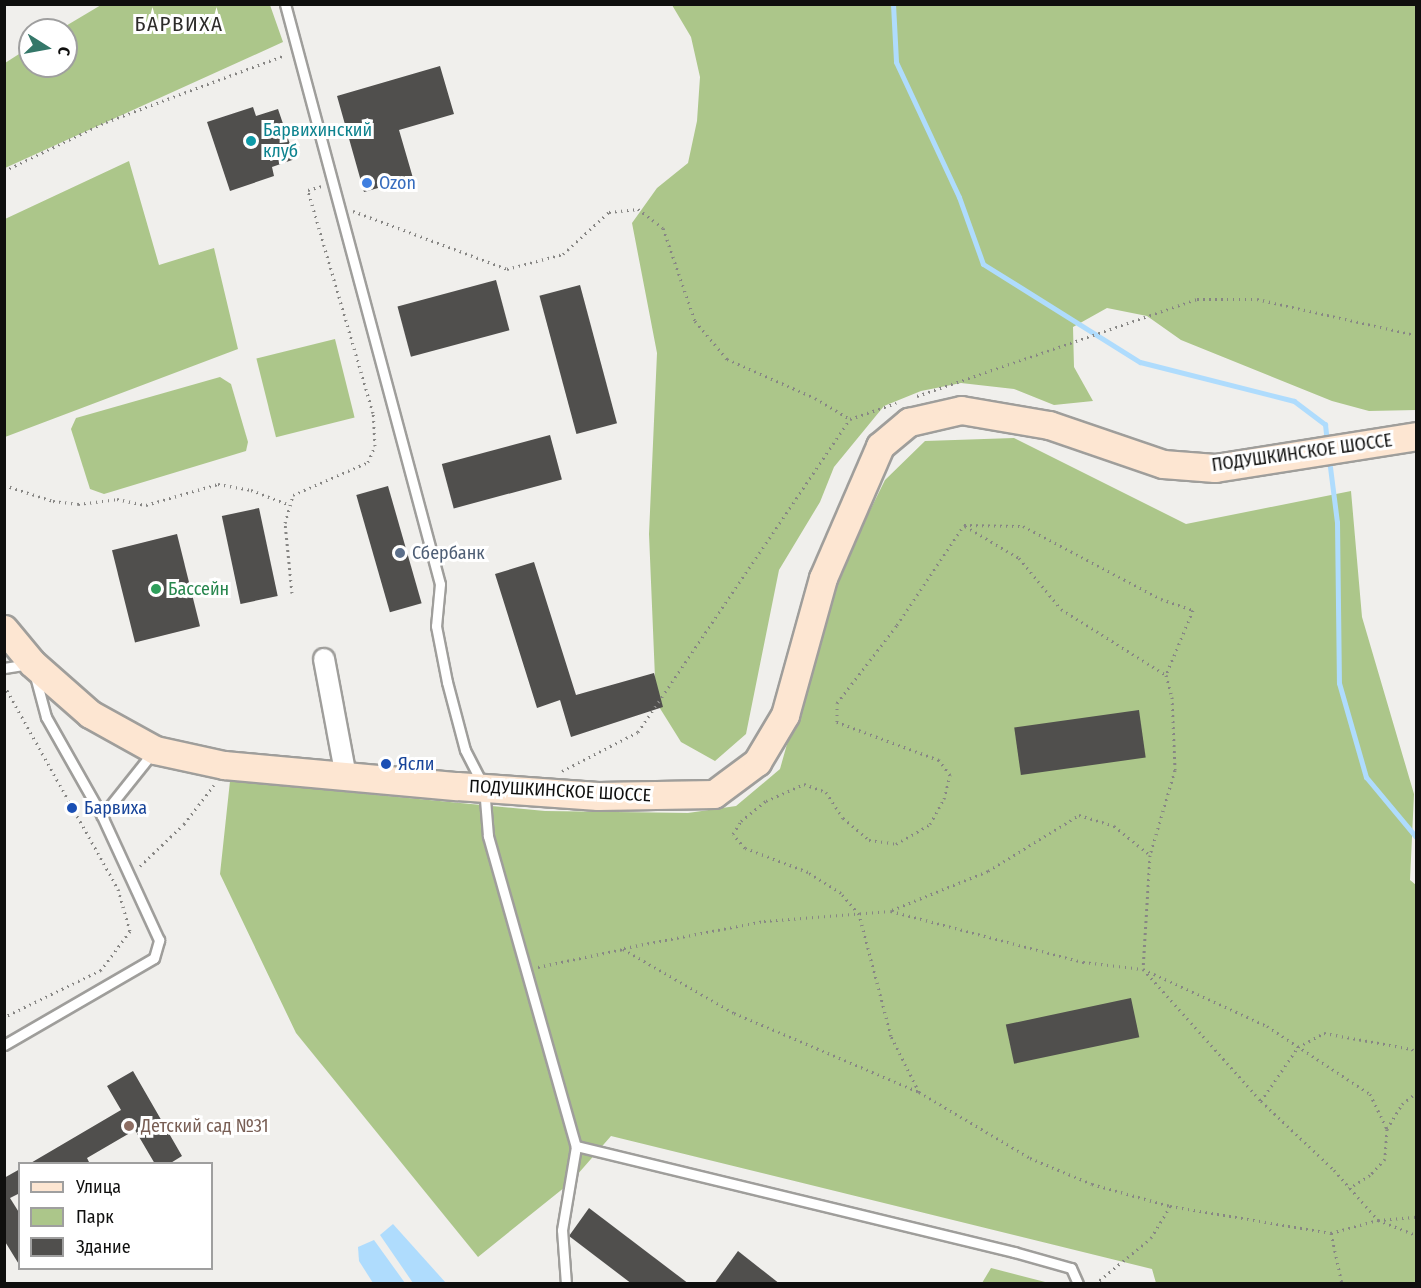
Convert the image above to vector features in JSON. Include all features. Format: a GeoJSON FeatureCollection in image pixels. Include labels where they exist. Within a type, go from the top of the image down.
{"type":"FeatureCollection","features":[{"type":"Feature","properties":{"kind":"main road","name":"ПОДУШКИНСКОЕ ШОССЕ"},"geometry":{"type":"LineString","coordinates":[[4,629],[32,663],[90,714],[155,750],[224,765],[483,787],[598,796],[714,794],[757,762],[785,715],[824,578],[880,446],[909,422],[961,410],[1049,425],[1163,464],[1204,468],[1416,436]]}},
{"type":"Feature","properties":{"kind":"street"},"geometry":{"type":"LineString","coordinates":[[324,658],[346,776]]}},
{"type":"Feature","properties":{"kind":"lane"},"geometry":{"type":"LineString","coordinates":[[285,4],[440,584],[436,626],[450,693],[465,750],[483,787],[488,836],[528,969],[576,1146],[562,1230],[567,1280],[576,1284]]}},
{"type":"Feature","properties":{"kind":"lane"},"geometry":{"type":"LineString","coordinates":[[4,668],[32,663],[46,717],[102,816],[159,940],[154,958],[4,1045]]}},
{"type":"Feature","properties":{"kind":"lane"},"geometry":{"type":"LineString","coordinates":[[102,816],[155,750]]}},
{"type":"Feature","properties":{"kind":"lane"},"geometry":{"type":"LineString","coordinates":[[576,1146],[1014,1252],[1071,1268],[1078,1284]]}},
{"type":"Feature","properties":{"kind":"path"},"geometry":{"type":"LineString","coordinates":[[4,171],[106,122],[297,51]]}},
{"type":"Feature","properties":{"kind":"path"},"geometry":{"type":"LineString","coordinates":[[292,593],[285,523],[293,495],[368,462],[375,447],[373,413],[308,190],[332,184]]}},
{"type":"Feature","properties":{"kind":"path"},"geometry":{"type":"LineString","coordinates":[[338,205],[507,269],[563,254],[609,212],[638,209],[663,228],[695,321],[727,359],[815,398],[850,419]]}},
{"type":"Feature","properties":{"kind":"path"},"geometry":{"type":"LineString","coordinates":[[915,397],[1197,299],[1257,299],[1319,311],[1416,335]]}},
{"type":"Feature","properties":{"kind":"path"},"geometry":{"type":"LineString","coordinates":[[558,773],[638,732],[850,419],[904,400]]}},
{"type":"Feature","properties":{"kind":"path"},"geometry":{"type":"LineString","coordinates":[[4,485],[53,501],[78,504],[117,499],[146,505],[218,484],[251,490],[290,505]]}},
{"type":"Feature","properties":{"kind":"path"},"geometry":{"type":"LineString","coordinates":[[964,525],[1023,526],[1161,599],[1193,610],[1166,675],[1172,697],[1175,770],[1150,855],[1143,969],[1261,1101],[1349,1188],[1378,1221],[1416,1235]]}},
{"type":"Feature","properties":{"kind":"path"},"geometry":{"type":"LineString","coordinates":[[964,525],[1019,558],[1061,609],[1166,675]]}},
{"type":"Feature","properties":{"kind":"path"},"geometry":{"type":"LineString","coordinates":[[919,1092],[891,1036],[859,914],[841,893],[808,872],[745,848],[734,834],[741,820],[766,801],[804,783],[826,792],[843,818],[869,840],[896,844],[930,824],[944,799],[950,775],[939,760],[837,722],[837,703],[897,625],[964,525]]}},
{"type":"Feature","properties":{"kind":"path"},"geometry":{"type":"LineString","coordinates":[[4,685],[118,889],[130,931],[101,970],[4,1017]]}},
{"type":"Feature","properties":{"kind":"path"},"geometry":{"type":"LineString","coordinates":[[118,889],[203,801],[224,765]]}},
{"type":"Feature","properties":{"kind":"path"},"geometry":{"type":"LineString","coordinates":[[528,969],[764,921],[891,911],[988,871],[1079,815],[1114,826],[1150,855]]}},
{"type":"Feature","properties":{"kind":"path"},"geometry":{"type":"LineString","coordinates":[[891,911],[1083,962],[1143,969],[1267,1026],[1370,1094],[1387,1129]]}},
{"type":"Feature","properties":{"kind":"path"},"geometry":{"type":"LineString","coordinates":[[623,949],[734,1013],[919,1092],[1030,1158],[1092,1184],[1170,1206],[1331,1233],[1378,1221],[1416,1216]]}},
{"type":"Feature","properties":{"kind":"path"},"geometry":{"type":"LineString","coordinates":[[1261,1101],[1298,1047],[1324,1033],[1412,1050],[1416,1054]]}},
{"type":"Feature","properties":{"kind":"path"},"geometry":{"type":"LineString","coordinates":[[1349,1188],[1370,1175],[1385,1159],[1387,1129],[1402,1104],[1416,1093]]}},
{"type":"Feature","properties":{"kind":"path"},"geometry":{"type":"LineString","coordinates":[[1095,1284],[1151,1238],[1170,1206]]}},
{"type":"Feature","properties":{"kind":"path"},"geometry":{"type":"LineString","coordinates":[[1331,1233],[1342,1284]]}},
{"type":"Feature","properties":{"kind":"green space"},"geometry":{"type":"Polygon","coordinates":[[[101,5],[270,5],[283,42],[5,168],[5,63],[18,55],[18,78],[78,78],[78,19],[101,5]]]}},
{"type":"Feature","properties":{"kind":"green space"},"geometry":{"type":"Polygon","coordinates":[[[672,5],[1416,5],[1416,410],[1369,411],[1332,401],[1181,340],[1147,316],[1107,308],[1073,327],[1074,367],[1093,401],[1054,405],[1014,389],[961,383],[921,391],[884,406],[834,467],[820,502],[779,570],[746,734],[715,761],[681,742],[656,702],[649,534],[657,353],[632,223],[657,188],[688,163],[697,121],[700,77],[691,37],[672,5]]]}},
{"type":"Feature","properties":{"kind":"green space"},"geometry":{"type":"Polygon","coordinates":[[[129,161],[159,265],[214,248],[238,349],[5,437],[5,219],[129,161]]]}},
{"type":"Feature","properties":{"kind":"green space"},"geometry":{"type":"Polygon","coordinates":[[[335,339],[355,418],[276,437],[256,359],[335,339]]]}},
{"type":"Feature","properties":{"kind":"green space"},"geometry":{"type":"Polygon","coordinates":[[[220,377],[231,384],[248,442],[246,451],[104,494],[90,489],[71,429],[76,418],[220,377]]]}},
{"type":"Feature","properties":{"kind":"green space"},"geometry":{"type":"Polygon","coordinates":[[[1014,438],[1186,524],[1351,491],[1362,617],[1414,794],[1410,880],[1416,885],[1416,1283],[1156,1283],[1152,1269],[611,1136],[570,1183],[478,1257],[296,1033],[220,874],[230,781],[545,811],[688,813],[736,806],[780,769],[830,591],[885,480],[925,441],[1014,438]]]}},
{"type":"Feature","properties":{"kind":"green space"},"geometry":{"type":"Polygon","coordinates":[[[991,1268],[1049,1283],[982,1283],[991,1268]]]}},
{"type":"Feature","properties":{"kind":"water"},"geometry":{"type":"Polygon","coordinates":[[[393,1224],[446,1283],[413,1283],[380,1235],[393,1224]]]}},
{"type":"Feature","properties":{"kind":"water"},"geometry":{"type":"Polygon","coordinates":[[[374,1240],[405,1283],[373,1283],[359,1261],[358,1247],[374,1240]]]}},
{"type":"Feature","properties":{"kind":"building"},"geometry":{"type":"Polygon","coordinates":[[[440,66],[454,114],[399,130],[413,178],[364,192],[337,96],[440,66]]]}},
{"type":"Feature","properties":{"kind":"building","name":"Барвихинский клуб"},"geometry":{"type":"Polygon","coordinates":[[[253,107],[256,116],[278,109],[295,159],[272,167],[274,176],[230,191],[207,122],[253,107]]]}},
{"type":"Feature","properties":{"kind":"building"},"geometry":{"type":"Polygon","coordinates":[[[496,280],[509,330],[411,357],[397,306],[496,280]]]}},
{"type":"Feature","properties":{"kind":"building"},"geometry":{"type":"Polygon","coordinates":[[[580,285],[617,423],[576,434],[539,296],[580,285]]]}},
{"type":"Feature","properties":{"kind":"building"},"geometry":{"type":"Polygon","coordinates":[[[550,435],[562,479],[454,508],[442,464],[550,435]]]}},
{"type":"Feature","properties":{"kind":"building"},"geometry":{"type":"Polygon","coordinates":[[[388,486],[422,603],[390,612],[356,495],[388,486]]]}},
{"type":"Feature","properties":{"kind":"building"},"geometry":{"type":"Polygon","coordinates":[[[259,508],[278,596],[241,604],[222,516],[259,508]]]}},
{"type":"Feature","properties":{"kind":"building","name":"Бассейн"},"geometry":{"type":"Polygon","coordinates":[[[177,534],[200,626],[135,642],[112,550],[177,534]]]}},
{"type":"Feature","properties":{"kind":"building"},"geometry":{"type":"Polygon","coordinates":[[[534,562],[576,695],[654,673],[663,707],[571,737],[560,700],[537,708],[495,574],[534,562]]]}},
{"type":"Feature","properties":{"kind":"building"},"geometry":{"type":"Polygon","coordinates":[[[1139,710],[1146,758],[1021,775],[1014,728],[1139,710]]]}},
{"type":"Feature","properties":{"kind":"building"},"geometry":{"type":"Polygon","coordinates":[[[1131,998],[1139,1037],[1014,1064],[1006,1025],[1131,998]]]}},
{"type":"Feature","properties":{"kind":"building"},"geometry":{"type":"Polygon","coordinates":[[[133,1071],[182,1156],[172,1162],[154,1162],[135,1130],[87,1158],[89,1162],[32,1162],[121,1110],[107,1086],[133,1071]]]}},
{"type":"Feature","properties":{"kind":"building"},"geometry":{"type":"Polygon","coordinates":[[[18,1170],[18,1194],[10,1198],[18,1211],[18,1263],[4,1240],[4,1178],[18,1170]]]}},
{"type":"Feature","properties":{"kind":"building"},"geometry":{"type":"Polygon","coordinates":[[[589,1208],[689,1284],[632,1284],[569,1236],[589,1208]]]}},
{"type":"Feature","properties":{"kind":"building"},"geometry":{"type":"Polygon","coordinates":[[[738,1251],[780,1284],[714,1284],[738,1251]]]}},
{"type":"Feature","properties":{"kind":"waterway"},"geometry":{"type":"LineString","coordinates":[[893,4],[896,62],[959,197],[983,264],[1140,362],[1294,401],[1325,424],[1327,444]]}},
{"type":"Feature","properties":{"kind":"waterway"},"geometry":{"type":"LineString","coordinates":[[1329,459],[1337,522],[1339,683],[1366,777],[1416,837]]}},
{"type":"Feature","properties":{"kind":"place","name":"Барвихинский клуб"},"geometry":{"type":"Point","coordinates":[251,141]}},
{"type":"Feature","properties":{"kind":"place","name":"Ozon"},"geometry":{"type":"Point","coordinates":[367,183]}},
{"type":"Feature","properties":{"kind":"place","name":"Сбербанк"},"geometry":{"type":"Point","coordinates":[400,553]}},
{"type":"Feature","properties":{"kind":"place","name":"Бассейн"},"geometry":{"type":"Point","coordinates":[156,589]}},
{"type":"Feature","properties":{"kind":"place","name":"Ясли"},"geometry":{"type":"Point","coordinates":[386,764]}},
{"type":"Feature","properties":{"kind":"place","name":"Барвиха"},"geometry":{"type":"Point","coordinates":[72,808]}},
{"type":"Feature","properties":{"kind":"place","name":"Детский сад №31"},"geometry":{"type":"Point","coordinates":[129,1126]}},
{"type":"Feature","properties":{"kind":"district","name":"БАРВИХА"},"geometry":{"type":"Point","coordinates":[179,24]}}]}
